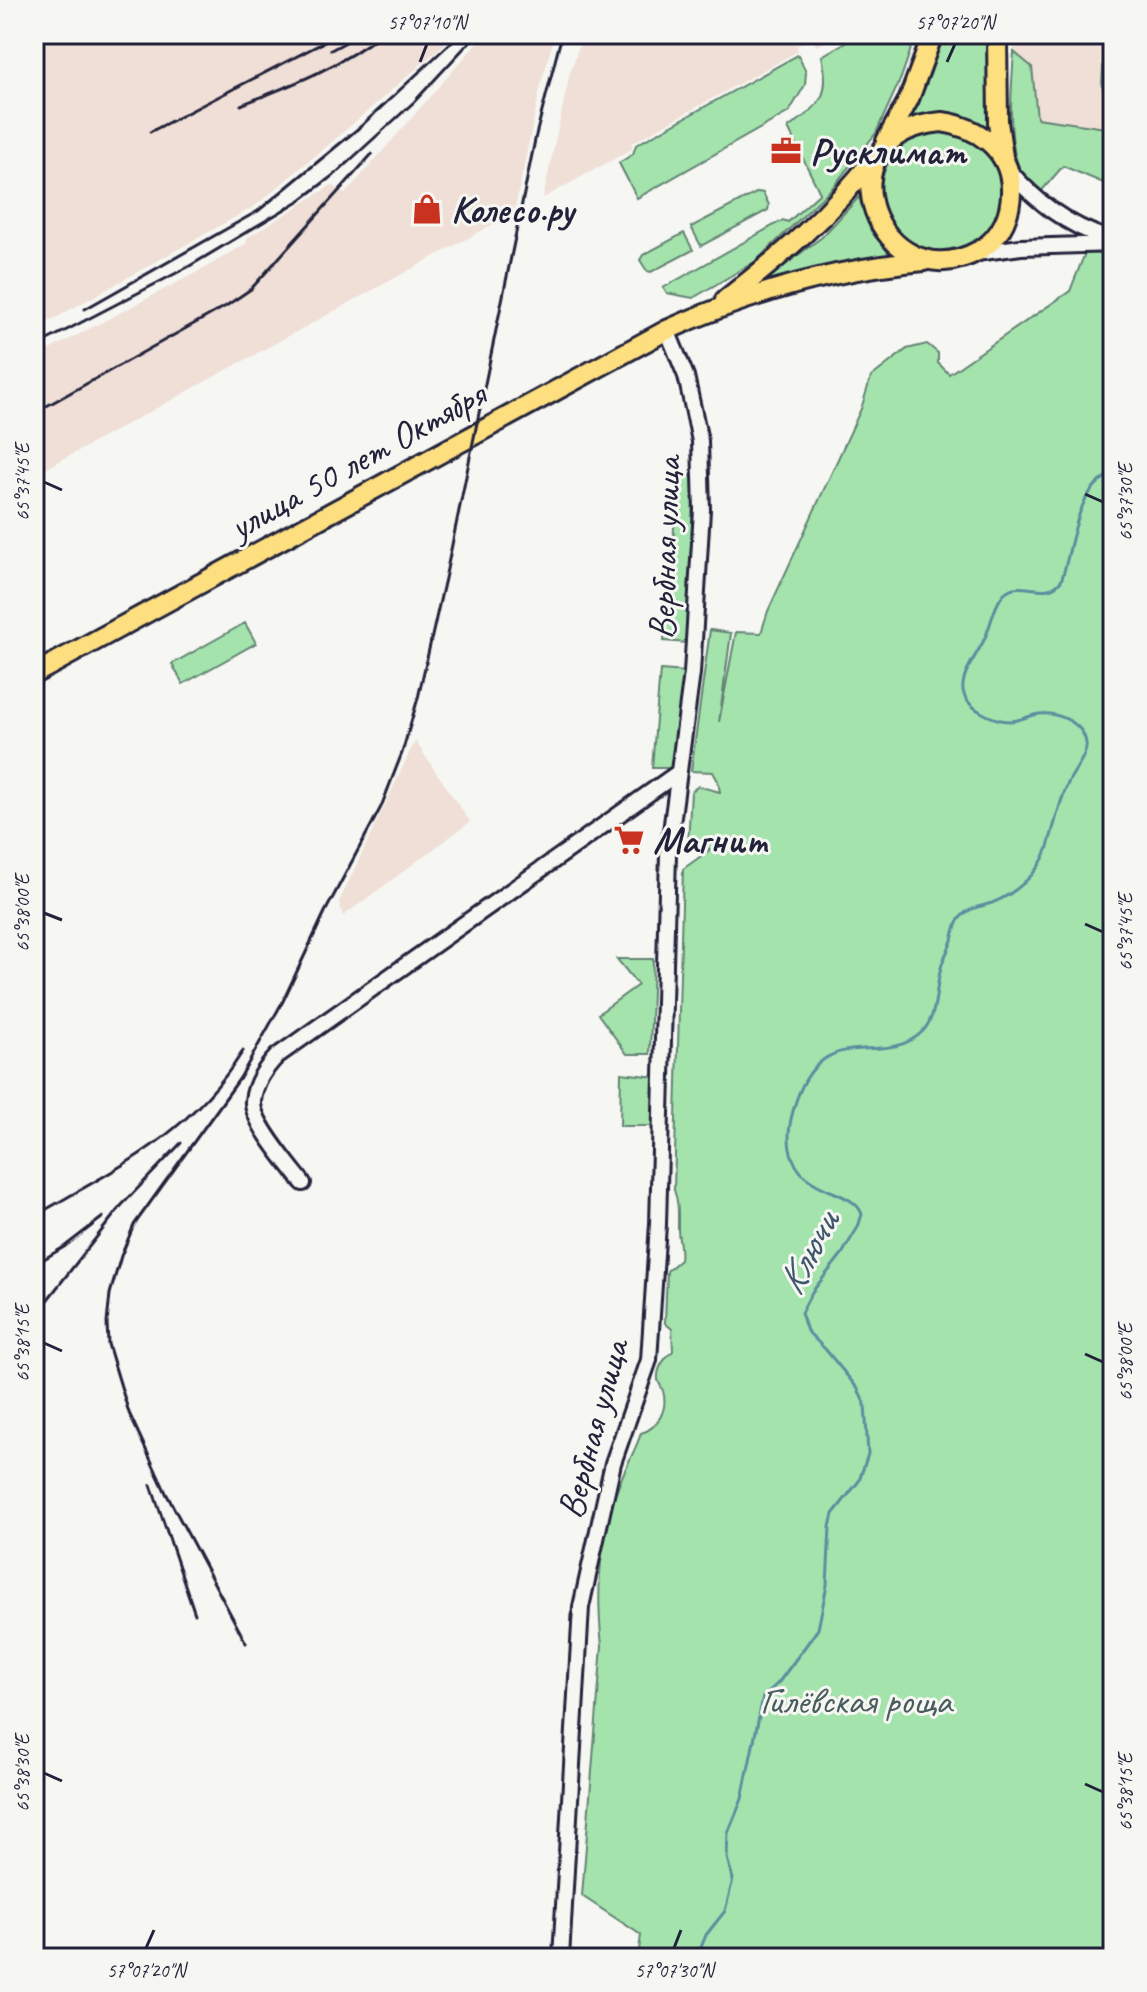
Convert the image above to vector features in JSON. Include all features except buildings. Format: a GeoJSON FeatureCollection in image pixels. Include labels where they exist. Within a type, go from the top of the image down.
{"type":"FeatureCollection","features":[{"type":"Feature","properties":{"kind":"main road"},"geometry":{"type":"LineString","coordinates":[[714,309],[771,264],[847,193],[880,150],[909,99],[933,34]]}},
{"type":"Feature","properties":{"kind":"main road"},"geometry":{"type":"LineString","coordinates":[[714,309],[797,282],[884,265],[947,260],[972,254],[989,244],[1004,224],[1011,201],[998,122],[997,34]]}},
{"type":"Feature","properties":{"kind":"main road"},"geometry":{"type":"LineString","coordinates":[[924,261],[899,247],[880,224],[874,211],[871,185],[880,150],[921,125],[942,122],[973,132],[992,145],[1005,162]]}},
{"type":"Feature","properties":{"kind":"main road","name":"улица 50 лет Октября"},"geometry":{"type":"LineString","coordinates":[[34,674],[667,330],[714,309]]}},
{"type":"Feature","properties":{"kind":"street"},"geometry":{"type":"LineString","coordinates":[[1005,162],[1054,214],[1113,242]]}},
{"type":"Feature","properties":{"kind":"street"},"geometry":{"type":"LineString","coordinates":[[972,254],[1021,247],[1113,242]]}},
{"type":"Feature","properties":{"kind":"street","name":"Вербная улица"},"geometry":{"type":"LineString","coordinates":[[561,1958],[581,1607],[613,1463],[649,1360],[662,1131],[668,854],[694,651],[702,510],[698,432],[686,376],[667,330]]}},
{"type":"Feature","properties":{"kind":"street"},"geometry":{"type":"LineString","coordinates":[[303,1183],[263,1127],[252,1104],[260,1075],[277,1056],[679,772]]}},
{"type":"Feature","properties":{"kind":"shaded area"},"geometry":{"type":"Polygon","coordinates":[[[34,34],[456,34],[255,206],[34,330],[34,34]]]}},
{"type":"Feature","properties":{"kind":"shaded area"},"geometry":{"type":"Polygon","coordinates":[[[485,34],[555,34],[541,84],[514,213],[34,475],[34,358],[205,268],[332,185],[345,194],[485,34]]]}},
{"type":"Feature","properties":{"kind":"shaded area"},"geometry":{"type":"Polygon","coordinates":[[[583,34],[839,34],[817,46],[811,38],[797,46],[798,51],[632,143],[632,149],[543,198],[570,73],[583,34]]]}},
{"type":"Feature","properties":{"kind":"shaded area"},"geometry":{"type":"Polygon","coordinates":[[[1015,34],[1105,34],[1102,85],[1113,111],[1113,129],[1037,118],[1032,67],[1014,52],[1015,34]]]}},
{"type":"Feature","properties":{"kind":"shaded area"},"geometry":{"type":"Polygon","coordinates":[[[415,741],[470,822],[343,916],[339,902],[415,741]]]}},
{"type":"Feature","properties":{"kind":"green space"},"geometry":{"type":"Polygon","coordinates":[[[860,34],[916,34],[901,78],[876,133],[832,188],[756,261],[693,298],[667,293],[663,288],[783,220],[788,222],[820,193],[788,128],[815,106],[824,91],[822,56],[860,34]]]}},
{"type":"Feature","properties":{"kind":"green space"},"geometry":{"type":"Polygon","coordinates":[[[943,34],[990,34],[993,136],[974,123],[954,116],[934,114],[911,118],[930,75],[943,34]]]}},
{"type":"Feature","properties":{"kind":"green space"},"geometry":{"type":"Polygon","coordinates":[[[1105,34],[1113,34],[1113,111],[1102,85],[1105,34]]]}},
{"type":"Feature","properties":{"kind":"green space"},"geometry":{"type":"Polygon","coordinates":[[[1014,52],[1032,67],[1037,118],[1113,129],[1113,187],[1063,166],[1039,194],[1026,179],[1017,162],[1012,136],[1014,52]]]}},
{"type":"Feature","properties":{"kind":"green space"},"geometry":{"type":"Polygon","coordinates":[[[798,55],[806,72],[805,85],[789,112],[637,198],[619,163],[633,154],[636,145],[798,55]]]}},
{"type":"Feature","properties":{"kind":"green space"},"geometry":{"type":"Polygon","coordinates":[[[942,131],[965,136],[985,149],[998,169],[1003,192],[998,215],[985,235],[965,248],[942,253],[919,248],[899,235],[886,215],[881,192],[886,169],[899,149],[919,136],[942,131]]]}},
{"type":"Feature","properties":{"kind":"green space"},"geometry":{"type":"Polygon","coordinates":[[[758,192],[763,193],[768,210],[701,246],[691,227],[758,192]]]}},
{"type":"Feature","properties":{"kind":"green space"},"geometry":{"type":"Polygon","coordinates":[[[859,197],[871,231],[890,255],[844,262],[765,284],[764,281],[822,237],[859,197]]]}},
{"type":"Feature","properties":{"kind":"green space"},"geometry":{"type":"Polygon","coordinates":[[[684,233],[693,250],[651,272],[647,271],[640,260],[643,255],[684,233]]]}},
{"type":"Feature","properties":{"kind":"green space","name":"Гилёвская роща"},"geometry":{"type":"Polygon","coordinates":[[[1085,253],[1113,254],[1113,1958],[638,1958],[641,1935],[582,1896],[602,1646],[599,1584],[603,1544],[621,1478],[641,1433],[653,1427],[661,1416],[664,1397],[658,1375],[662,1363],[673,1351],[672,1329],[665,1323],[667,1271],[680,1260],[674,1190],[683,869],[711,849],[693,847],[688,843],[691,792],[698,786],[720,792],[713,772],[691,771],[710,630],[731,633],[719,722],[736,632],[761,633],[768,611],[861,409],[871,377],[907,349],[927,344],[938,353],[938,363],[949,374],[1070,291],[1085,253]]]}},
{"type":"Feature","properties":{"kind":"green space"},"geometry":{"type":"Polygon","coordinates":[[[676,475],[694,476],[687,643],[664,641],[667,605],[671,605],[676,475]]]}},
{"type":"Feature","properties":{"kind":"green space"},"geometry":{"type":"Polygon","coordinates":[[[245,623],[256,643],[183,684],[172,664],[245,623]]]}},
{"type":"Feature","properties":{"kind":"green space"},"geometry":{"type":"Polygon","coordinates":[[[660,670],[685,672],[671,768],[652,768],[660,670]]]}},
{"type":"Feature","properties":{"kind":"green space"},"geometry":{"type":"Polygon","coordinates":[[[617,959],[653,959],[650,1054],[627,1054],[598,1014],[638,985],[617,959]]]}},
{"type":"Feature","properties":{"kind":"green space"},"geometry":{"type":"Polygon","coordinates":[[[621,1073],[656,1077],[654,1126],[620,1126],[621,1073]]]}},
{"type":"Feature","properties":{"kind":"waterway","name":"Ключи"},"geometry":{"type":"LineString","coordinates":[[1109,34],[1109,60],[1113,68]]}},
{"type":"Feature","properties":{"kind":"waterway","name":"Ключи"},"geometry":{"type":"LineString","coordinates":[[691,1958],[700,1950],[706,1935],[725,1911],[733,1879],[727,1858],[728,1833],[742,1799],[763,1697],[779,1682],[818,1629],[827,1585],[833,1514],[859,1481],[868,1454],[865,1404],[858,1389],[807,1331],[801,1313],[812,1292],[842,1254],[862,1214],[848,1199],[814,1183],[796,1164],[789,1137],[794,1107],[808,1076],[822,1060],[838,1052],[890,1047],[907,1042],[923,1031],[931,1017],[942,964],[958,920],[971,909],[992,903],[1017,889],[1043,859],[1065,789],[1085,752],[1084,735],[1073,723],[1050,714],[1010,721],[996,719],[969,702],[963,684],[1002,596],[1015,588],[1047,589],[1061,581],[1083,505],[1100,481],[1113,473]]}},
{"type":"Feature","properties":{"kind":"railway"},"geometry":{"type":"LineString","coordinates":[[150,132],[340,34]]}},
{"type":"Feature","properties":{"kind":"railway"},"geometry":{"type":"LineString","coordinates":[[331,50],[361,34]]}},
{"type":"Feature","properties":{"kind":"railway"},"geometry":{"type":"LineString","coordinates":[[241,105],[331,66],[381,34]]}},
{"type":"Feature","properties":{"kind":"railway"},"geometry":{"type":"LineString","coordinates":[[393,39],[399,34]]}},
{"type":"Feature","properties":{"kind":"railway"},"geometry":{"type":"LineString","coordinates":[[85,309],[258,211],[360,127],[460,34]]}},
{"type":"Feature","properties":{"kind":"railway"},"geometry":{"type":"LineString","coordinates":[[34,347],[188,267],[302,199],[335,174],[414,102],[477,34]]}},
{"type":"Feature","properties":{"kind":"railway"},"geometry":{"type":"LineString","coordinates":[[246,1643],[166,1493],[129,1413],[108,1344],[110,1294],[134,1225],[240,1078],[283,1001],[325,912],[381,807],[402,753],[418,698],[446,574],[536,135],[562,34]]}},
{"type":"Feature","properties":{"kind":"railway"},"geometry":{"type":"LineString","coordinates":[[34,413],[251,289],[372,154]]}},
{"type":"Feature","properties":{"kind":"railway"},"geometry":{"type":"LineString","coordinates":[[38,1214],[152,1146],[201,1104],[243,1051]]}},
{"type":"Feature","properties":{"kind":"railway"},"geometry":{"type":"LineString","coordinates":[[34,1317],[121,1206],[181,1143]]}},
{"type":"Feature","properties":{"kind":"railway"},"geometry":{"type":"LineString","coordinates":[[34,1265],[103,1217]]}},
{"type":"Feature","properties":{"kind":"railway"},"geometry":{"type":"LineString","coordinates":[[151,1485],[195,1614]]}},
{"type":"Feature","properties":{"kind":"place","name":"Русклимат"},"geometry":{"type":"Point","coordinates":[786,151]}},
{"type":"Feature","properties":{"kind":"place","name":"Колесо.ру"},"geometry":{"type":"Point","coordinates":[427,209]}},
{"type":"Feature","properties":{"kind":"place","name":"Магнит"},"geometry":{"type":"Point","coordinates":[629,840]}}]}
